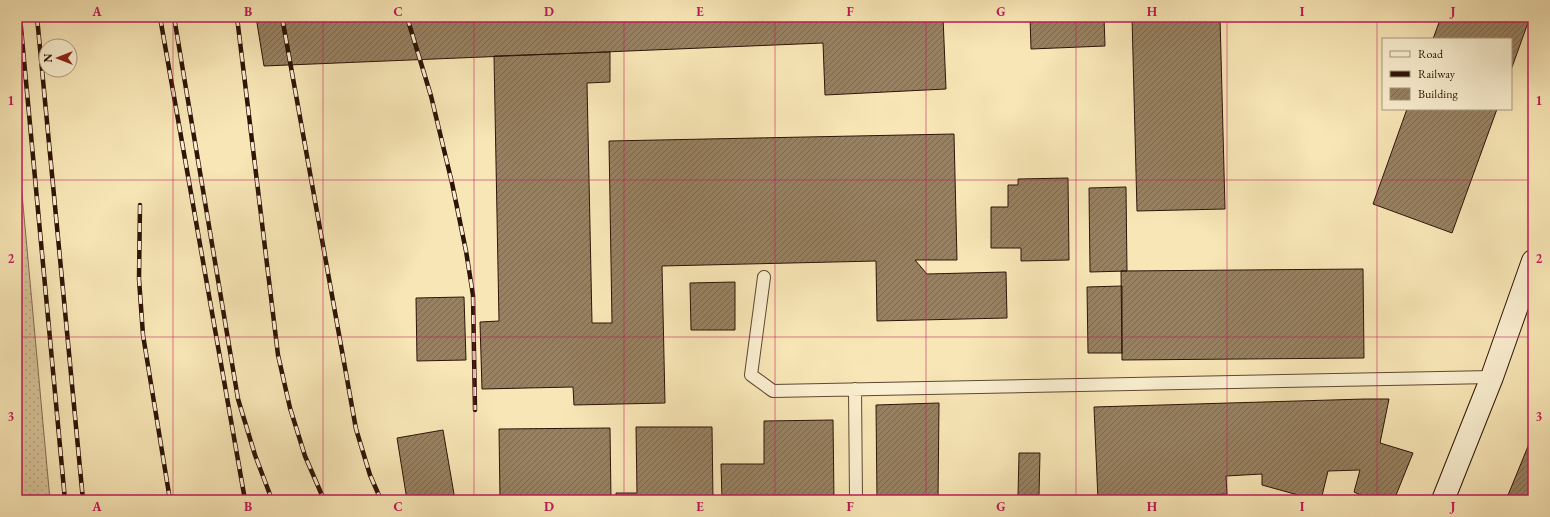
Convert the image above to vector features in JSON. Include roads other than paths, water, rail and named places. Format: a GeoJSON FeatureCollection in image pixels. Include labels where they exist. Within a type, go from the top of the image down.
{"type":"FeatureCollection","features":[{"type":"Feature","properties":{"kind":"street"},"geometry":{"type":"LineString","coordinates":[[1443,500],[1492,376],[1533,263]]}},
{"type":"Feature","properties":{"kind":"lane"},"geometry":{"type":"LineString","coordinates":[[764,277],[751,375],[773,391],[1492,376]]}},
{"type":"Feature","properties":{"kind":"lane"},"geometry":{"type":"LineString","coordinates":[[855,389],[856,500]]}},
{"type":"Feature","properties":{"kind":"railway"},"geometry":{"type":"LineString","coordinates":[[20,17],[65,500]]}},
{"type":"Feature","properties":{"kind":"railway"},"geometry":{"type":"LineString","coordinates":[[37,17],[83,500]]}},
{"type":"Feature","properties":{"kind":"railway"},"geometry":{"type":"LineString","coordinates":[[160,17],[245,500]]}},
{"type":"Feature","properties":{"kind":"railway"},"geometry":{"type":"LineString","coordinates":[[174,17],[238,399],[255,455],[272,500]]}},
{"type":"Feature","properties":{"kind":"railway"},"geometry":{"type":"LineString","coordinates":[[237,17],[278,355],[290,408],[305,456],[324,500]]}},
{"type":"Feature","properties":{"kind":"railway"},"geometry":{"type":"LineString","coordinates":[[282,17],[356,429],[370,475],[381,500]]}},
{"type":"Feature","properties":{"kind":"railway"},"geometry":{"type":"LineString","coordinates":[[407,17],[431,96],[452,183],[466,251],[473,295],[475,410]]}},
{"type":"Feature","properties":{"kind":"railway"},"geometry":{"type":"LineString","coordinates":[[140,205],[139,279],[143,335],[170,500]]}}]}
